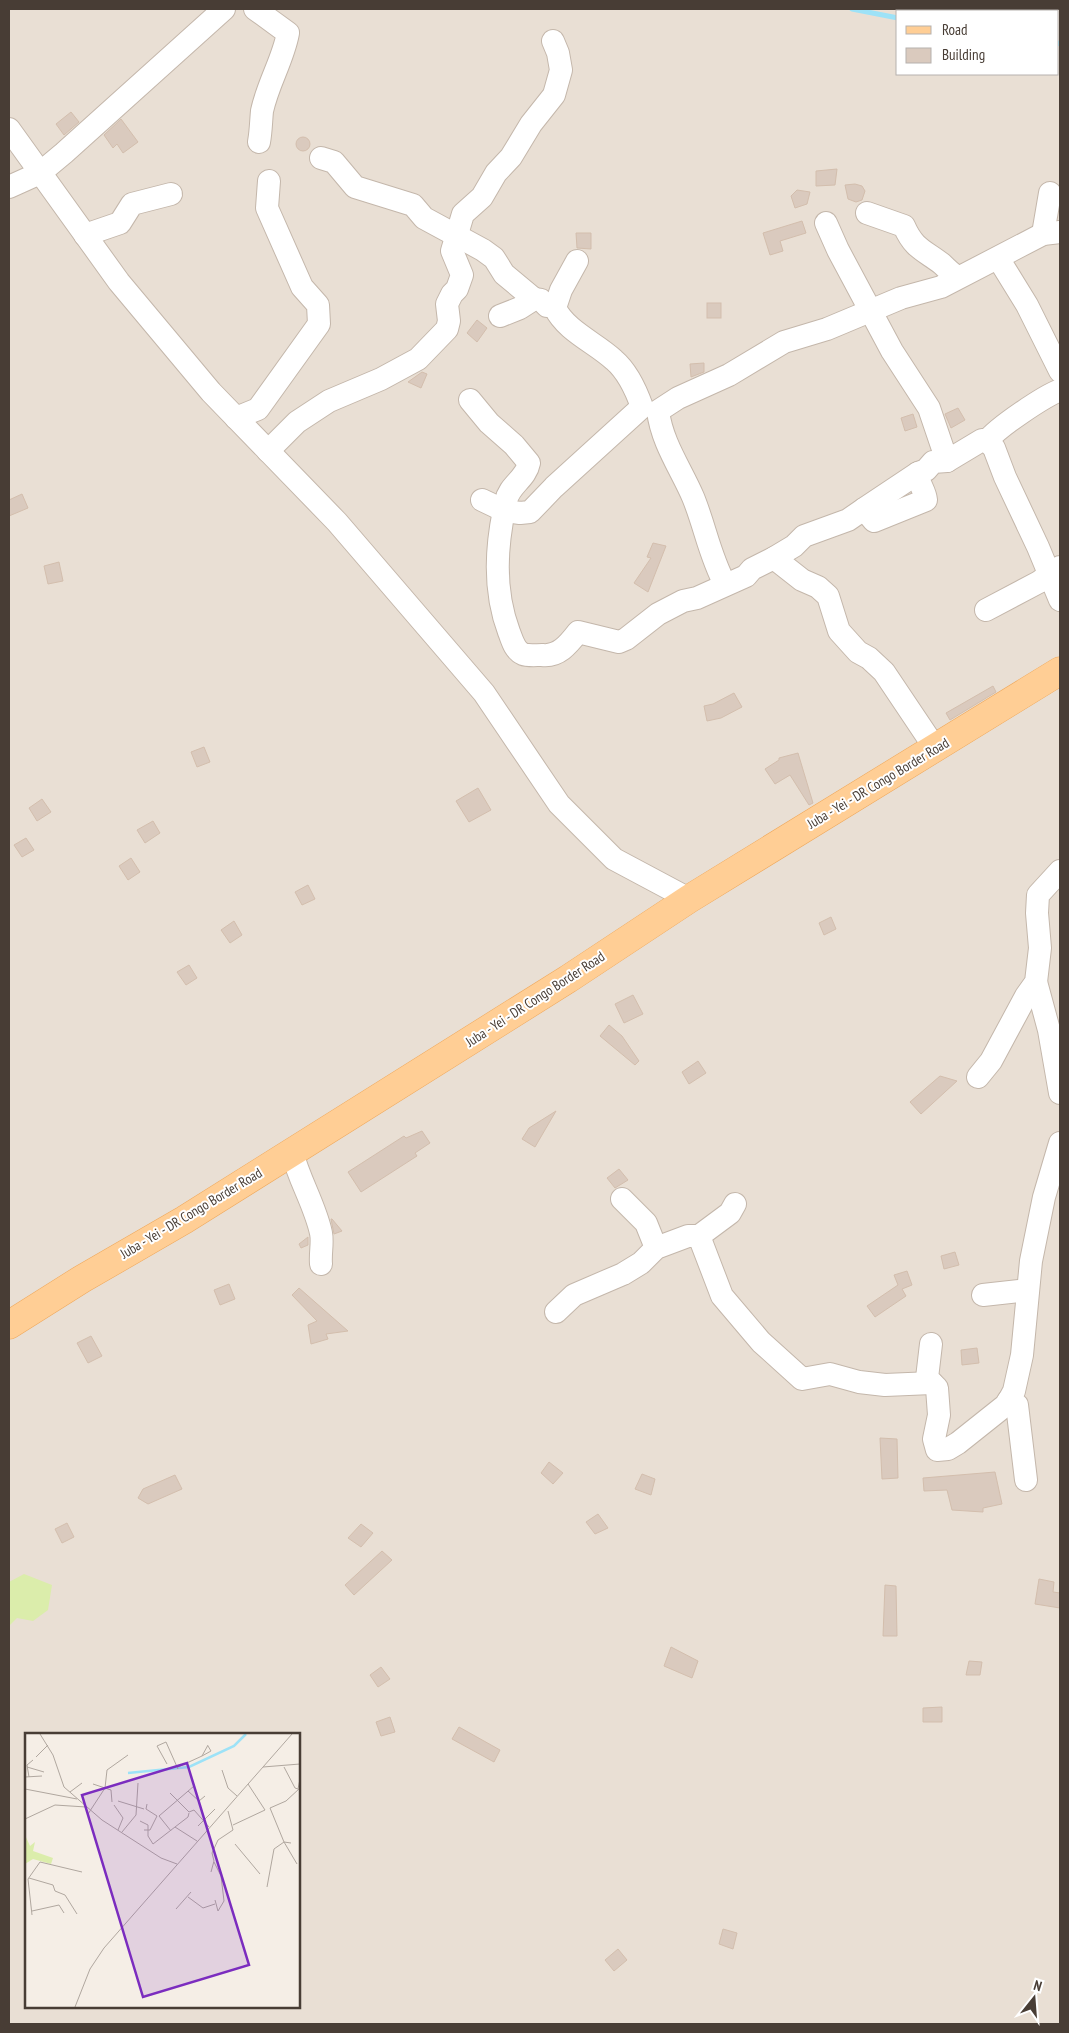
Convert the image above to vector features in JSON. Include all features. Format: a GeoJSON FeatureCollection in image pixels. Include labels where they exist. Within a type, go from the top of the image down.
{"type":"FeatureCollection","features":[{"type":"Feature","properties":{"kind":"main road","name":"Juba - Yei - DR Congo Border Road"},"geometry":{"type":"LineString","coordinates":[[9,1325],[292,1152],[568,979],[689,899],[1060,672]]}},
{"type":"Feature","properties":{"kind":"street"},"geometry":{"type":"LineString","coordinates":[[9,187],[40,173],[124,101],[224,9]]}},
{"type":"Feature","properties":{"kind":"street"},"geometry":{"type":"LineString","coordinates":[[255,9],[288,33],[284,50],[277,64],[262,110],[259,142]]}},
{"type":"Feature","properties":{"kind":"street"},"geometry":{"type":"LineString","coordinates":[[974,10],[980,9]]}},
{"type":"Feature","properties":{"kind":"street"},"geometry":{"type":"LineString","coordinates":[[268,451],[297,422],[329,400],[409,365],[443,336],[449,321],[446,304],[457,289],[462,275],[452,251],[463,214],[482,197],[496,173],[510,157],[531,124],[554,95],[561,70],[558,52],[553,41]]}},
{"type":"Feature","properties":{"kind":"street"},"geometry":{"type":"LineString","coordinates":[[9,129],[119,282],[212,392],[337,522],[484,693],[559,804],[614,859],[689,899]]}},
{"type":"Feature","properties":{"kind":"street"},"geometry":{"type":"LineString","coordinates":[[321,158],[334,162],[355,186],[413,205],[424,218],[494,258],[504,274],[534,299],[555,308],[563,319],[622,368],[634,387],[642,407],[554,487],[530,512],[520,514],[506,511],[482,500]]}},
{"type":"Feature","properties":{"kind":"street"},"geometry":{"type":"LineString","coordinates":[[236,418],[258,409],[319,324],[318,305],[302,287],[268,208],[268,180]]}},
{"type":"Feature","properties":{"kind":"street"},"geometry":{"type":"LineString","coordinates":[[725,584],[708,544],[703,523],[693,498],[664,436],[658,411],[678,398],[729,375],[784,342],[827,329],[910,295],[941,288],[957,277],[981,268],[1052,233],[1050,193]]}},
{"type":"Feature","properties":{"kind":"street"},"geometry":{"type":"LineString","coordinates":[[85,236],[120,223],[132,204],[171,194]]}},
{"type":"Feature","properties":{"kind":"street"},"geometry":{"type":"LineString","coordinates":[[867,213],[904,226],[909,238],[920,251],[929,255],[957,277]]}},
{"type":"Feature","properties":{"kind":"street"},"geometry":{"type":"LineString","coordinates":[[826,223],[838,250],[904,373],[929,408],[947,461]]}},
{"type":"Feature","properties":{"kind":"street"},"geometry":{"type":"LineString","coordinates":[[998,258],[1027,305],[1060,371]]}},
{"type":"Feature","properties":{"kind":"street"},"geometry":{"type":"LineString","coordinates":[[555,308],[561,290],[578,260]]}},
{"type":"Feature","properties":{"kind":"street"},"geometry":{"type":"LineString","coordinates":[[500,316],[520,308],[534,299]]}},
{"type":"Feature","properties":{"kind":"street"},"geometry":{"type":"LineString","coordinates":[[987,441],[998,430],[1038,401],[1060,390]]}},
{"type":"Feature","properties":{"kind":"street"},"geometry":{"type":"LineString","coordinates":[[470,400],[489,423],[514,445],[529,462],[519,481],[512,487],[506,501],[506,511],[501,523],[498,549],[498,594],[502,612],[514,646],[522,654],[550,656],[566,647],[578,632],[619,642],[626,639],[658,614],[683,601],[697,598],[746,576],[752,569],[794,546],[804,536],[848,520],[864,509],[874,521],[926,500],[925,491],[918,480],[918,473],[926,470],[933,462],[947,461],[982,440],[987,441],[994,448],[1005,477],[1054,570],[1060,600]]}},
{"type":"Feature","properties":{"kind":"street"},"geometry":{"type":"LineString","coordinates":[[774,558],[802,580],[822,590],[828,596],[840,631],[858,652],[884,672],[934,748]]}},
{"type":"Feature","properties":{"kind":"street"},"geometry":{"type":"LineString","coordinates":[[986,610],[1039,582],[1054,570]]}},
{"type":"Feature","properties":{"kind":"street"},"geometry":{"type":"LineString","coordinates":[[1060,871],[1038,895],[1037,913],[1040,948],[1036,982],[1048,1030],[1060,1093]]}},
{"type":"Feature","properties":{"kind":"street"},"geometry":{"type":"LineString","coordinates":[[978,1077],[991,1061],[1026,996],[1036,982]]}},
{"type":"Feature","properties":{"kind":"street"},"geometry":{"type":"LineString","coordinates":[[931,1344],[927,1378],[938,1388],[939,1415],[934,1439],[937,1450],[948,1449],[958,1444],[1008,1401],[1014,1391],[1019,1376],[1031,1261],[1044,1197],[1060,1144]]}},
{"type":"Feature","properties":{"kind":"street"},"geometry":{"type":"LineString","coordinates":[[292,1152],[297,1172],[317,1216],[322,1235],[321,1264]]}},
{"type":"Feature","properties":{"kind":"street"},"geometry":{"type":"LineString","coordinates":[[622,1199],[646,1224],[656,1248]]}},
{"type":"Feature","properties":{"kind":"street"},"geometry":{"type":"LineString","coordinates":[[556,1312],[574,1295],[623,1274],[641,1263],[656,1248],[688,1236],[699,1236],[730,1213],[735,1204]]}},
{"type":"Feature","properties":{"kind":"street"},"geometry":{"type":"LineString","coordinates":[[699,1236],[722,1296],[761,1342],[802,1378],[830,1374],[868,1383],[932,1383]]}},
{"type":"Feature","properties":{"kind":"street"},"geometry":{"type":"LineString","coordinates":[[984,1295],[1028,1290]]}},
{"type":"Feature","properties":{"kind":"street"},"geometry":{"type":"LineString","coordinates":[[1008,1401],[1017,1405],[1026,1480]]}},
{"type":"Feature","properties":{"kind":"shaded area"},"geometry":{"type":"Polygon","coordinates":[[[9,9],[1060,9],[1060,2024],[9,2024],[9,9]]]}},
{"type":"Feature","properties":{"kind":"green space"},"geometry":{"type":"Polygon","coordinates":[[[24,1574],[52,1585],[48,1610],[33,1621],[17,1618],[9,1626],[9,1582],[24,1574]]]}},
{"type":"Feature","properties":{"kind":"building"},"geometry":{"type":"Polygon","coordinates":[[[71,112],[79,122],[64,135],[56,124],[71,112]]]}},
{"type":"Feature","properties":{"kind":"building"},"geometry":{"type":"Polygon","coordinates":[[[121,119],[138,142],[123,153],[117,144],[113,148],[104,135],[121,119]]]}},
{"type":"Feature","properties":{"kind":"building"},"geometry":{"type":"Polygon","coordinates":[[[300,137],[306,137],[310,144],[306,151],[300,151],[296,147],[296,141],[300,137]]]}},
{"type":"Feature","properties":{"kind":"building"},"geometry":{"type":"Polygon","coordinates":[[[837,169],[835,185],[816,186],[816,171],[837,169]]]}},
{"type":"Feature","properties":{"kind":"building"},"geometry":{"type":"Polygon","coordinates":[[[855,184],[862,186],[865,191],[862,200],[856,202],[848,199],[845,185],[855,184]]]}},
{"type":"Feature","properties":{"kind":"building"},"geometry":{"type":"Polygon","coordinates":[[[797,190],[810,192],[807,204],[795,208],[791,196],[797,190]]]}},
{"type":"Feature","properties":{"kind":"building"},"geometry":{"type":"Polygon","coordinates":[[[802,221],[806,233],[780,241],[783,251],[770,255],[763,233],[802,221]]]}},
{"type":"Feature","properties":{"kind":"building"},"geometry":{"type":"Polygon","coordinates":[[[576,233],[591,233],[591,249],[577,248],[576,233]]]}},
{"type":"Feature","properties":{"kind":"building"},"geometry":{"type":"Polygon","coordinates":[[[707,303],[721,303],[721,318],[707,318],[707,303]]]}},
{"type":"Feature","properties":{"kind":"building"},"geometry":{"type":"Polygon","coordinates":[[[477,320],[487,328],[477,342],[467,333],[477,320]]]}},
{"type":"Feature","properties":{"kind":"building"},"geometry":{"type":"Polygon","coordinates":[[[704,363],[704,372],[691,377],[690,364],[704,363]]]}},
{"type":"Feature","properties":{"kind":"building"},"geometry":{"type":"Polygon","coordinates":[[[422,372],[427,374],[421,388],[408,382],[422,372]]]}},
{"type":"Feature","properties":{"kind":"building"},"geometry":{"type":"Polygon","coordinates":[[[958,408],[965,420],[951,428],[945,414],[958,408]]]}},
{"type":"Feature","properties":{"kind":"building"},"geometry":{"type":"Polygon","coordinates":[[[913,414],[917,427],[905,431],[901,418],[913,414]]]}},
{"type":"Feature","properties":{"kind":"building"},"geometry":{"type":"Polygon","coordinates":[[[22,494],[28,508],[9,516],[9,500],[22,494]]]}},
{"type":"Feature","properties":{"kind":"building"},"geometry":{"type":"Polygon","coordinates":[[[653,543],[666,546],[648,592],[634,583],[651,558],[647,557],[653,543]]]}},
{"type":"Feature","properties":{"kind":"building"},"geometry":{"type":"Polygon","coordinates":[[[59,562],[63,581],[48,584],[44,566],[59,562]]]}},
{"type":"Feature","properties":{"kind":"building"},"geometry":{"type":"Polygon","coordinates":[[[993,686],[996,692],[950,720],[946,713],[993,686]]]}},
{"type":"Feature","properties":{"kind":"building"},"geometry":{"type":"Polygon","coordinates":[[[734,693],[742,707],[721,718],[707,721],[704,706],[713,704],[734,693]]]}},
{"type":"Feature","properties":{"kind":"building"},"geometry":{"type":"Polygon","coordinates":[[[204,747],[210,762],[197,767],[191,752],[204,747]]]}},
{"type":"Feature","properties":{"kind":"building"},"geometry":{"type":"Polygon","coordinates":[[[798,753],[813,803],[809,805],[790,775],[775,784],[765,769],[779,760],[779,758],[798,753]]]}},
{"type":"Feature","properties":{"kind":"building"},"geometry":{"type":"Polygon","coordinates":[[[478,788],[491,810],[469,822],[456,801],[478,788]]]}},
{"type":"Feature","properties":{"kind":"building"},"geometry":{"type":"Polygon","coordinates":[[[42,799],[51,812],[37,821],[29,808],[42,799]]]}},
{"type":"Feature","properties":{"kind":"building"},"geometry":{"type":"Polygon","coordinates":[[[153,821],[160,833],[145,843],[137,830],[153,821]]]}},
{"type":"Feature","properties":{"kind":"building"},"geometry":{"type":"Polygon","coordinates":[[[26,838],[34,850],[22,857],[14,845],[26,838]]]}},
{"type":"Feature","properties":{"kind":"building"},"geometry":{"type":"Polygon","coordinates":[[[131,858],[140,872],[128,880],[119,866],[131,858]]]}},
{"type":"Feature","properties":{"kind":"building"},"geometry":{"type":"Polygon","coordinates":[[[308,885],[315,899],[302,905],[295,892],[308,885]]]}},
{"type":"Feature","properties":{"kind":"building"},"geometry":{"type":"Polygon","coordinates":[[[831,917],[836,929],[824,935],[819,923],[831,917]]]}},
{"type":"Feature","properties":{"kind":"building"},"geometry":{"type":"Polygon","coordinates":[[[234,921],[242,935],[230,943],[221,930],[234,921]]]}},
{"type":"Feature","properties":{"kind":"building"},"geometry":{"type":"Polygon","coordinates":[[[189,965],[197,978],[186,985],[177,972],[189,965]]]}},
{"type":"Feature","properties":{"kind":"building"},"geometry":{"type":"Polygon","coordinates":[[[633,995],[643,1014],[624,1023],[615,1004],[633,995]]]}},
{"type":"Feature","properties":{"kind":"building"},"geometry":{"type":"Polygon","coordinates":[[[609,1025],[622,1036],[639,1061],[635,1065],[600,1036],[609,1025]]]}},
{"type":"Feature","properties":{"kind":"building"},"geometry":{"type":"Polygon","coordinates":[[[698,1061],[706,1073],[689,1084],[682,1072],[698,1061]]]}},
{"type":"Feature","properties":{"kind":"building"},"geometry":{"type":"Polygon","coordinates":[[[940,1076],[957,1081],[921,1114],[910,1102],[940,1076]]]}},
{"type":"Feature","properties":{"kind":"building"},"geometry":{"type":"Polygon","coordinates":[[[556,1111],[535,1147],[522,1139],[529,1128],[556,1111]]]}},
{"type":"Feature","properties":{"kind":"building"},"geometry":{"type":"Polygon","coordinates":[[[422,1131],[430,1143],[415,1153],[417,1156],[361,1192],[348,1172],[404,1136],[406,1138],[422,1131]]]}},
{"type":"Feature","properties":{"kind":"building"},"geometry":{"type":"Polygon","coordinates":[[[619,1169],[628,1180],[615,1188],[607,1178],[619,1169]]]}},
{"type":"Feature","properties":{"kind":"building"},"geometry":{"type":"Polygon","coordinates":[[[332,1219],[342,1231],[334,1234],[332,1219]]]}},
{"type":"Feature","properties":{"kind":"building"},"geometry":{"type":"Polygon","coordinates":[[[308,1237],[308,1245],[301,1248],[299,1244],[308,1237]]]}},
{"type":"Feature","properties":{"kind":"building"},"geometry":{"type":"Polygon","coordinates":[[[955,1252],[959,1265],[944,1269],[941,1256],[955,1252]]]}},
{"type":"Feature","properties":{"kind":"building"},"geometry":{"type":"Polygon","coordinates":[[[907,1271],[912,1285],[902,1289],[906,1296],[875,1317],[867,1306],[898,1285],[894,1275],[907,1271]]]}},
{"type":"Feature","properties":{"kind":"building"},"geometry":{"type":"Polygon","coordinates":[[[229,1284],[235,1299],[220,1305],[214,1290],[229,1284]]]}},
{"type":"Feature","properties":{"kind":"building"},"geometry":{"type":"Polygon","coordinates":[[[299,1288],[348,1331],[326,1334],[328,1339],[311,1344],[308,1325],[317,1321],[292,1295],[299,1288]]]}},
{"type":"Feature","properties":{"kind":"building"},"geometry":{"type":"Polygon","coordinates":[[[91,1336],[102,1356],[88,1363],[77,1343],[91,1336]]]}},
{"type":"Feature","properties":{"kind":"building"},"geometry":{"type":"Polygon","coordinates":[[[977,1348],[979,1363],[962,1365],[961,1350],[977,1348]]]}},
{"type":"Feature","properties":{"kind":"building"},"geometry":{"type":"Polygon","coordinates":[[[880,1438],[897,1439],[898,1478],[882,1479],[880,1438]]]}},
{"type":"Feature","properties":{"kind":"building"},"geometry":{"type":"Polygon","coordinates":[[[549,1462],[563,1473],[553,1484],[541,1473],[549,1462]]]}},
{"type":"Feature","properties":{"kind":"building"},"geometry":{"type":"Polygon","coordinates":[[[995,1472],[1002,1504],[983,1508],[983,1512],[952,1510],[947,1490],[924,1491],[923,1478],[995,1472]]]}},
{"type":"Feature","properties":{"kind":"building"},"geometry":{"type":"Polygon","coordinates":[[[642,1474],[655,1479],[651,1495],[635,1489],[642,1474]]]}},
{"type":"Feature","properties":{"kind":"building"},"geometry":{"type":"Polygon","coordinates":[[[175,1475],[182,1489],[148,1504],[138,1498],[143,1489],[175,1475]]]}},
{"type":"Feature","properties":{"kind":"building"},"geometry":{"type":"Polygon","coordinates":[[[598,1514],[608,1528],[595,1534],[586,1522],[598,1514]]]}},
{"type":"Feature","properties":{"kind":"building"},"geometry":{"type":"Polygon","coordinates":[[[67,1523],[74,1537],[62,1543],[55,1529],[67,1523]]]}},
{"type":"Feature","properties":{"kind":"building"},"geometry":{"type":"Polygon","coordinates":[[[361,1524],[373,1533],[361,1547],[348,1538],[361,1524]]]}},
{"type":"Feature","properties":{"kind":"building"},"geometry":{"type":"Polygon","coordinates":[[[382,1551],[392,1560],[354,1595],[345,1585],[382,1551]]]}},
{"type":"Feature","properties":{"kind":"building"},"geometry":{"type":"Polygon","coordinates":[[[1039,1579],[1054,1582],[1053,1592],[1060,1593],[1060,1608],[1035,1604],[1039,1579]]]}},
{"type":"Feature","properties":{"kind":"building"},"geometry":{"type":"Polygon","coordinates":[[[885,1585],[896,1586],[897,1636],[883,1636],[885,1585]]]}},
{"type":"Feature","properties":{"kind":"building"},"geometry":{"type":"Polygon","coordinates":[[[671,1647],[698,1661],[692,1678],[664,1666],[671,1647]]]}},
{"type":"Feature","properties":{"kind":"building"},"geometry":{"type":"Polygon","coordinates":[[[969,1661],[982,1662],[980,1675],[966,1675],[969,1661]]]}},
{"type":"Feature","properties":{"kind":"building"},"geometry":{"type":"Polygon","coordinates":[[[381,1667],[390,1679],[378,1687],[370,1675],[381,1667]]]}},
{"type":"Feature","properties":{"kind":"building"},"geometry":{"type":"Polygon","coordinates":[[[942,1707],[942,1722],[923,1722],[923,1708],[942,1707]]]}},
{"type":"Feature","properties":{"kind":"building"},"geometry":{"type":"Polygon","coordinates":[[[390,1717],[395,1732],[381,1736],[376,1722],[390,1717]]]}},
{"type":"Feature","properties":{"kind":"building"},"geometry":{"type":"Polygon","coordinates":[[[459,1727],[500,1750],[494,1762],[452,1739],[459,1727]]]}},
{"type":"Feature","properties":{"kind":"building"},"geometry":{"type":"Polygon","coordinates":[[[723,1929],[737,1933],[733,1949],[719,1944],[723,1929]]]}},
{"type":"Feature","properties":{"kind":"building"},"geometry":{"type":"Polygon","coordinates":[[[618,1949],[627,1960],[614,1971],[605,1960],[618,1949]]]}},
{"type":"Feature","properties":{"kind":"waterway"},"geometry":{"type":"LineString","coordinates":[[852,9],[896,18]]}}]}
